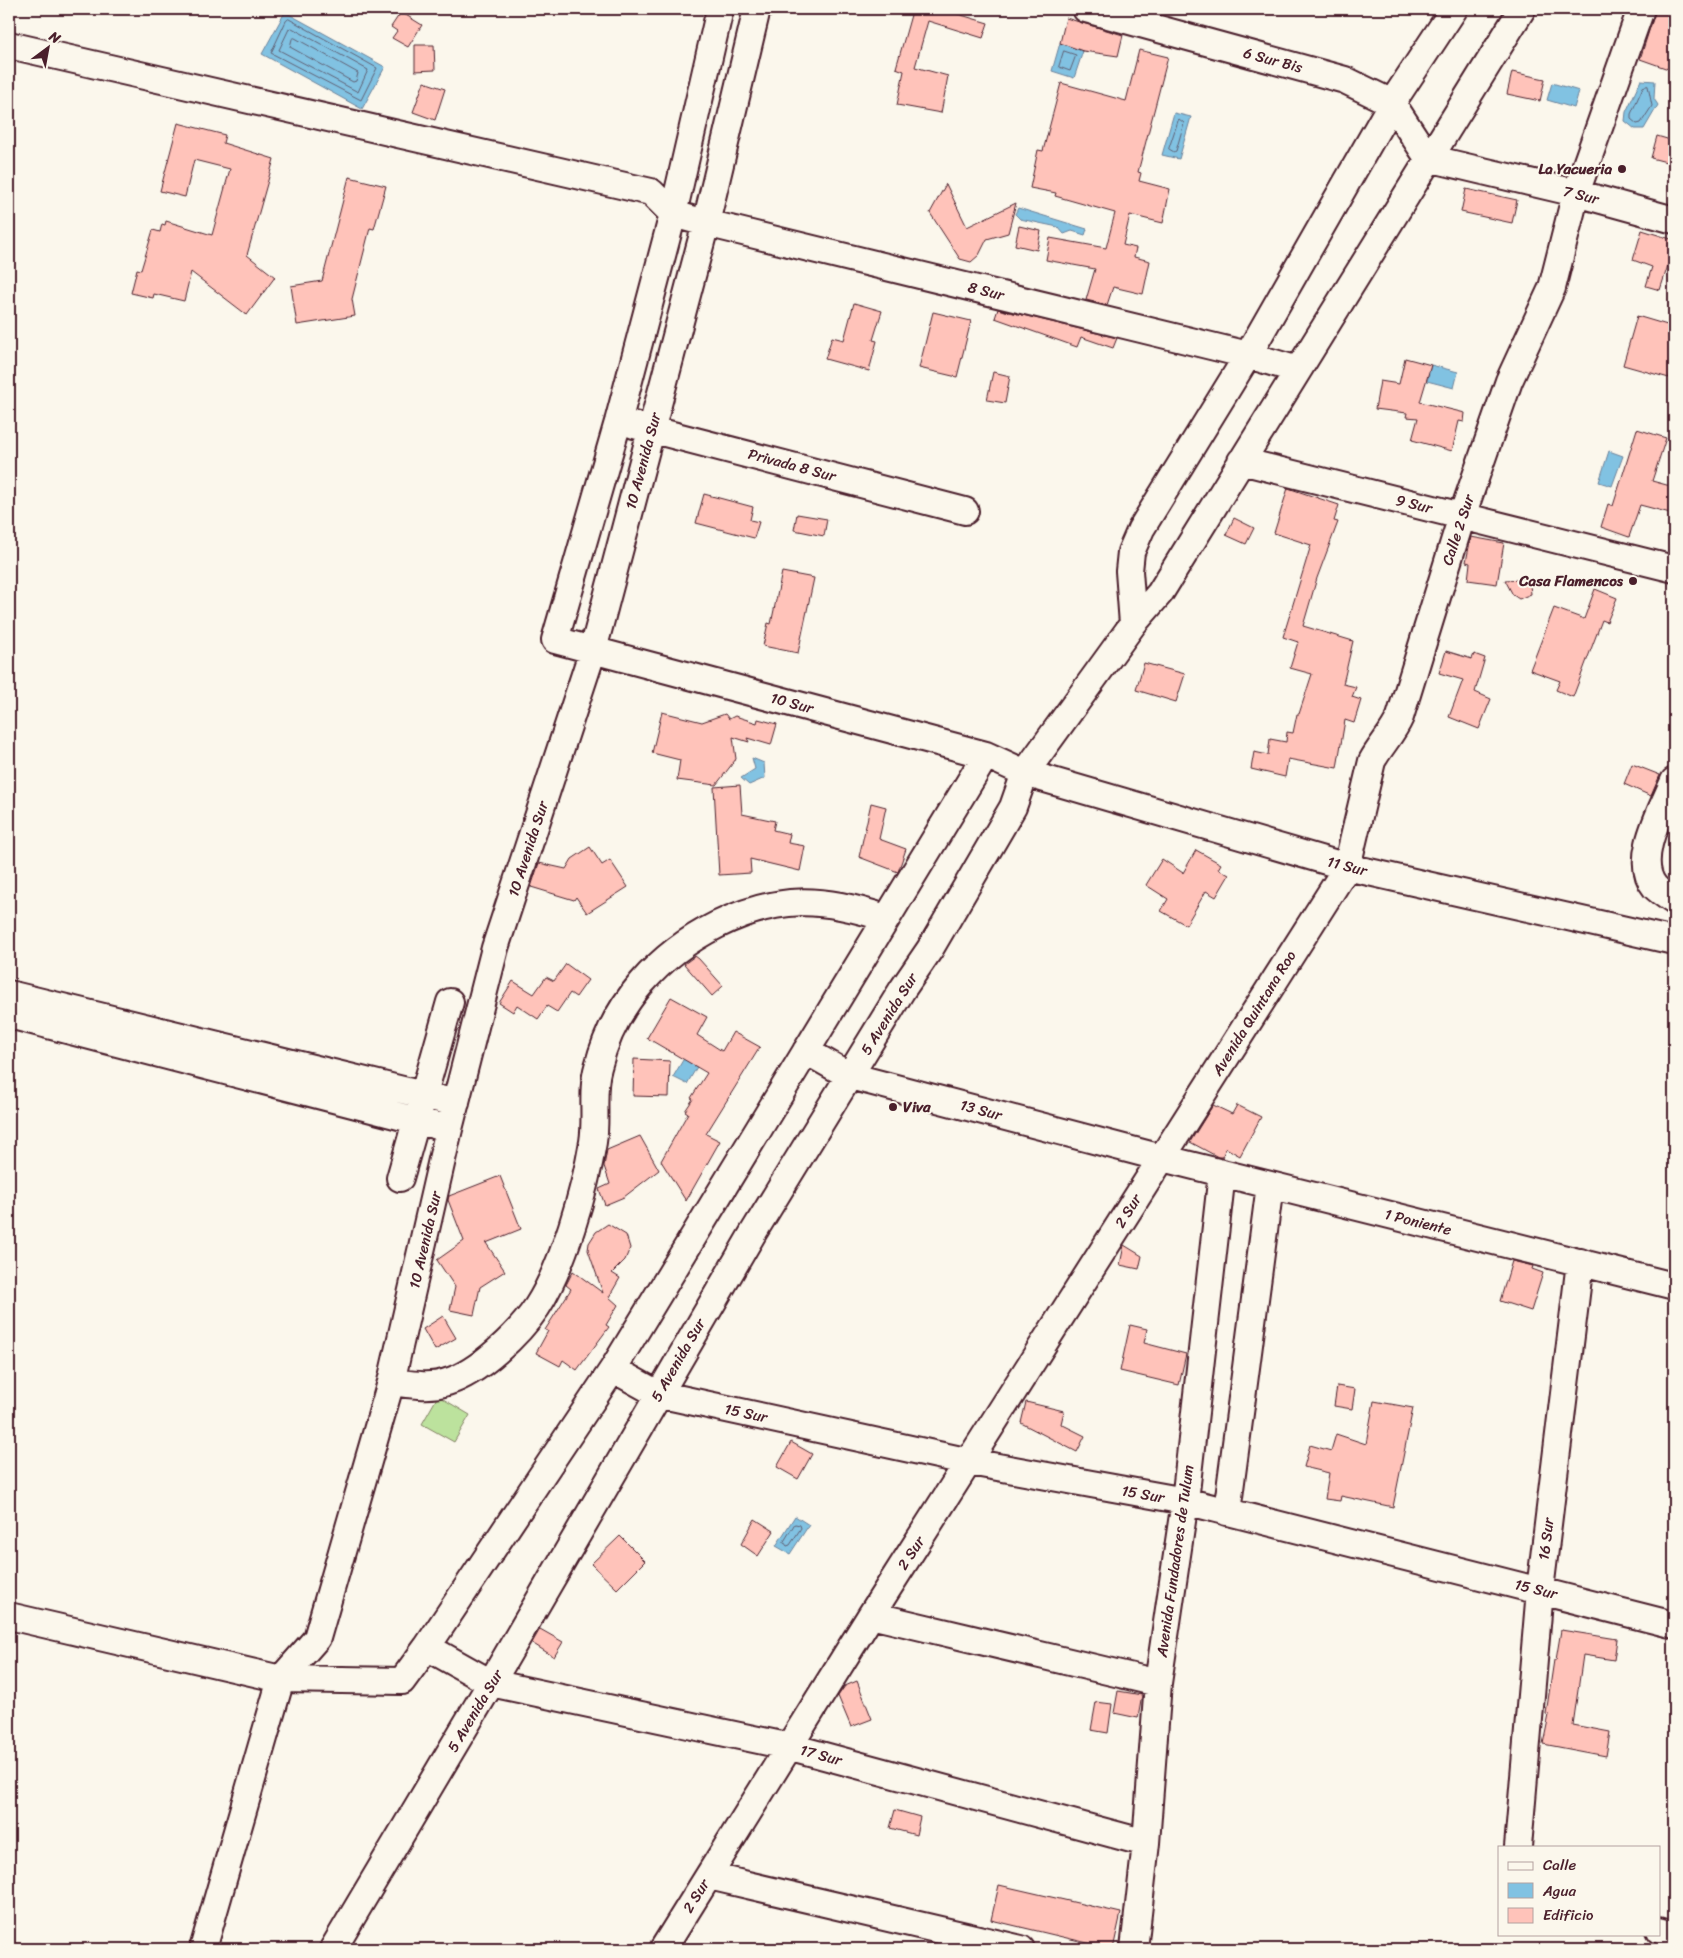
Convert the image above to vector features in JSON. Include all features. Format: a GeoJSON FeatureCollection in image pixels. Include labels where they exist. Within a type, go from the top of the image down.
{"type":"FeatureCollection","features":[{"type":"Feature","properties":{"kind":"street"},"geometry":{"type":"LineString","coordinates":[[618,422],[673,214],[720,9]]}},
{"type":"Feature","properties":{"kind":"street","name":"10 Avenida Sur"},"geometry":{"type":"LineString","coordinates":[[281,1679],[317,1638],[391,1382],[449,1129],[495,948],[593,650],[706,223],[757,9]]}},
{"type":"Feature","properties":{"kind":"street","name":"6 Sur Bis"},"geometry":{"type":"LineString","coordinates":[[1086,9],[1345,80],[1392,103]]}},
{"type":"Feature","properties":{"kind":"street"},"geometry":{"type":"LineString","coordinates":[[1133,624],[1129,571],[1131,552],[1141,529],[1248,355],[1392,103],[1454,9]]}},
{"type":"Feature","properties":{"kind":"street","name":"5 Avenida Sur"},"geometry":{"type":"LineString","coordinates":[[333,1949],[491,1684],[753,1233],[902,990],[930,949],[1013,807],[1025,773],[1133,624],[1160,593],[1522,9]]}},
{"type":"Feature","properties":{"kind":"street","name":"Calle 2 Sur"},"geometry":{"type":"LineString","coordinates":[[1347,867],[1372,762],[1395,730],[1462,516],[1509,382],[1552,288],[1576,193],[1641,9]]}},
{"type":"Feature","properties":{"kind":"street"},"geometry":{"type":"LineString","coordinates":[[9,45],[651,192],[673,214]]}},
{"type":"Feature","properties":{"kind":"street"},"geometry":{"type":"LineString","coordinates":[[1392,103],[1428,158]]}},
{"type":"Feature","properties":{"kind":"street","name":"7 Sur"},"geometry":{"type":"LineString","coordinates":[[1428,158],[1576,193],[1674,220]]}},
{"type":"Feature","properties":{"kind":"street","name":"8 Sur"},"geometry":{"type":"LineString","coordinates":[[673,214],[1248,355],[1298,370]]}},
{"type":"Feature","properties":{"kind":"street","name":"Privada 8 Sur"},"geometry":{"type":"LineString","coordinates":[[618,422],[652,428],[965,511]]}},
{"type":"Feature","properties":{"kind":"street","name":"10 Sur"},"geometry":{"type":"LineString","coordinates":[[618,422],[555,640],[986,755],[1025,773]]}},
{"type":"Feature","properties":{"kind":"street","name":"9 Sur"},"geometry":{"type":"LineString","coordinates":[[1241,461],[1674,569]]}},
{"type":"Feature","properties":{"kind":"street"},"geometry":{"type":"LineString","coordinates":[[9,1616],[281,1679],[402,1681],[428,1647],[612,1369],[986,755]]}},
{"type":"Feature","properties":{"kind":"street","name":"11 Sur"},"geometry":{"type":"LineString","coordinates":[[1025,773],[1347,867],[1674,941]]}},
{"type":"Feature","properties":{"kind":"street"},"geometry":{"type":"LineString","coordinates":[[1664,894],[1647,867],[1648,844],[1674,781]]}},
{"type":"Feature","properties":{"kind":"street","name":"Avenida Quintana Roo"},"geometry":{"type":"LineString","coordinates":[[1162,1158],[1347,867]]}},
{"type":"Feature","properties":{"kind":"street"},"geometry":{"type":"LineString","coordinates":[[391,1382],[421,1385],[446,1383],[476,1369],[498,1350],[537,1308],[558,1266],[572,1225],[593,1141],[594,1098],[598,1067],[616,1020],[634,990],[667,956],[696,935],[725,921],[751,910],[786,903],[819,901],[860,910],[885,918]]}},
{"type":"Feature","properties":{"kind":"street"},"geometry":{"type":"LineString","coordinates":[[9,994],[456,1104]]}},
{"type":"Feature","properties":{"kind":"street"},"geometry":{"type":"LineString","coordinates":[[400,1178],[450,1002]]}},
{"type":"Feature","properties":{"kind":"street"},"geometry":{"type":"LineString","coordinates":[[9,1015],[449,1129]]}},
{"type":"Feature","properties":{"kind":"street","name":"13 Sur"},"geometry":{"type":"LineString","coordinates":[[806,1051],[850,1076],[1162,1158]]}},
{"type":"Feature","properties":{"kind":"street","name":"1 Poniente"},"geometry":{"type":"LineString","coordinates":[[1162,1158],[1674,1286]]}},
{"type":"Feature","properties":{"kind":"street","name":"2 Sur"},"geometry":{"type":"LineString","coordinates":[[663,1949],[871,1615],[1162,1158]]}},
{"type":"Feature","properties":{"kind":"street","name":"Avenida Fundadores de Tulum"},"geometry":{"type":"LineString","coordinates":[[1134,1949],[1146,1843],[1158,1683],[1185,1501],[1222,1173]]}},
{"type":"Feature","properties":{"kind":"street"},"geometry":{"type":"LineString","coordinates":[[1227,1512],[1270,1185]]}},
{"type":"Feature","properties":{"kind":"street","name":"16 Sur"},"geometry":{"type":"LineString","coordinates":[[1518,1846],[1540,1590],[1580,1262]]}},
{"type":"Feature","properties":{"kind":"street","name":"15 Sur"},"geometry":{"type":"LineString","coordinates":[[612,1369],[658,1394],[970,1462],[1185,1501],[1674,1624]]}},
{"type":"Feature","properties":{"kind":"street"},"geometry":{"type":"LineString","coordinates":[[871,1615],[1158,1683]]}},
{"type":"Feature","properties":{"kind":"street","name":"17 Sur"},"geometry":{"type":"LineString","coordinates":[[428,1647],[491,1684],[790,1747],[1146,1843]]}},
{"type":"Feature","properties":{"kind":"street"},"geometry":{"type":"LineString","coordinates":[[203,1949],[281,1679]]}},
{"type":"Feature","properties":{"kind":"street"},"geometry":{"type":"LineString","coordinates":[[709,1876],[1021,1949]]}},
{"type":"Feature","properties":{"kind":"street"},"geometry":{"type":"LineString","coordinates":[[1660,1930],[1674,1934]]}},
{"type":"Feature","properties":{"kind":"green space"},"geometry":{"type":"Polygon","coordinates":[[[438,1396],[470,1415],[454,1442],[422,1424],[438,1396]]]}},
{"type":"Feature","properties":{"kind":"water"},"geometry":{"type":"Polygon","coordinates":[[[285,12],[385,67],[362,109],[262,54],[285,12]]]}},
{"type":"Feature","properties":{"kind":"water"},"geometry":{"type":"Polygon","coordinates":[[[1060,43],[1083,51],[1074,78],[1052,71],[1060,43]]]}},
{"type":"Feature","properties":{"kind":"water"},"geometry":{"type":"Polygon","coordinates":[[[1641,80],[1655,81],[1654,99],[1658,105],[1644,129],[1635,129],[1625,121],[1626,112],[1641,80]]]}},
{"type":"Feature","properties":{"kind":"water"},"geometry":{"type":"Polygon","coordinates":[[[1552,83],[1579,91],[1574,108],[1547,100],[1552,83]]]}},
{"type":"Feature","properties":{"kind":"water"},"geometry":{"type":"Polygon","coordinates":[[[1174,113],[1191,117],[1179,159],[1162,155],[1174,113]]]}},
{"type":"Feature","properties":{"kind":"water"},"geometry":{"type":"Polygon","coordinates":[[[1018,208],[1087,229],[1085,235],[1072,231],[1064,234],[1058,227],[1020,219],[1015,214],[1018,208]]]}},
{"type":"Feature","properties":{"kind":"water"},"geometry":{"type":"Polygon","coordinates":[[[1431,365],[1458,372],[1454,388],[1427,381],[1431,365]]]}},
{"type":"Feature","properties":{"kind":"water"},"geometry":{"type":"Polygon","coordinates":[[[1609,451],[1623,456],[1612,486],[1599,482],[1609,451]]]}},
{"type":"Feature","properties":{"kind":"water"},"geometry":{"type":"Polygon","coordinates":[[[752,758],[764,763],[765,778],[749,785],[741,778],[755,769],[752,758]]]}},
{"type":"Feature","properties":{"kind":"water"},"geometry":{"type":"Polygon","coordinates":[[[696,1038],[709,1046],[687,1084],[673,1077],[696,1038]]]}},
{"type":"Feature","properties":{"kind":"water"},"geometry":{"type":"Polygon","coordinates":[[[795,1516],[809,1525],[790,1554],[776,1546],[795,1516]]]}},
{"type":"Feature","properties":{"kind":"building"},"geometry":{"type":"Polygon","coordinates":[[[902,9],[941,9],[988,23],[983,38],[928,21],[915,67],[948,76],[941,113],[897,105],[904,71],[896,68],[911,15],[901,12],[902,9]]]}},
{"type":"Feature","properties":{"kind":"building"},"geometry":{"type":"Polygon","coordinates":[[[1656,9],[1674,9],[1674,71],[1640,59],[1656,9]]]}},
{"type":"Feature","properties":{"kind":"building"},"geometry":{"type":"Polygon","coordinates":[[[401,12],[422,25],[408,47],[392,38],[397,31],[391,27],[401,12]]]}},
{"type":"Feature","properties":{"kind":"building"},"geometry":{"type":"Polygon","coordinates":[[[1066,18],[1123,35],[1118,56],[1083,51],[1060,43],[1066,18]]]}},
{"type":"Feature","properties":{"kind":"building"},"geometry":{"type":"Polygon","coordinates":[[[415,45],[434,45],[435,70],[415,71],[415,45]]]}},
{"type":"Feature","properties":{"kind":"building"},"geometry":{"type":"Polygon","coordinates":[[[1139,50],[1168,57],[1138,172],[1141,173],[1139,181],[1170,189],[1163,223],[1130,215],[1123,245],[1136,248],[1134,257],[1150,261],[1143,294],[1113,287],[1107,305],[1086,300],[1095,269],[1046,260],[1050,238],[1106,248],[1115,213],[1055,196],[1056,193],[1030,188],[1038,150],[1043,151],[1061,83],[1126,101],[1139,50]]]}},
{"type":"Feature","properties":{"kind":"building"},"geometry":{"type":"Polygon","coordinates":[[[1512,72],[1545,79],[1540,101],[1507,94],[1512,72]]]}},
{"type":"Feature","properties":{"kind":"building"},"geometry":{"type":"Polygon","coordinates":[[[424,82],[445,89],[435,120],[413,112],[424,82]]]}},
{"type":"Feature","properties":{"kind":"building"},"geometry":{"type":"Polygon","coordinates":[[[178,123],[225,135],[223,143],[274,159],[247,255],[275,277],[247,315],[191,272],[184,301],[154,294],[153,298],[131,293],[137,269],[141,270],[153,230],[160,232],[162,224],[165,225],[166,221],[212,235],[230,169],[194,160],[185,197],[160,191],[178,123]]]}},
{"type":"Feature","properties":{"kind":"building"},"geometry":{"type":"Polygon","coordinates":[[[1657,136],[1674,141],[1674,164],[1651,158],[1657,136]]]}},
{"type":"Feature","properties":{"kind":"building"},"geometry":{"type":"Polygon","coordinates":[[[349,177],[386,186],[374,229],[370,228],[352,299],[355,316],[297,325],[291,286],[322,281],[349,177]]]}},
{"type":"Feature","properties":{"kind":"building"},"geometry":{"type":"Polygon","coordinates":[[[946,184],[967,227],[1016,203],[1008,233],[987,239],[979,255],[971,262],[960,259],[930,213],[946,184]]]}},
{"type":"Feature","properties":{"kind":"building"},"geometry":{"type":"Polygon","coordinates":[[[1466,189],[1517,200],[1512,223],[1461,212],[1466,189]]]}},
{"type":"Feature","properties":{"kind":"building"},"geometry":{"type":"Polygon","coordinates":[[[1019,226],[1041,231],[1037,250],[1015,245],[1019,226]]]}},
{"type":"Feature","properties":{"kind":"building"},"geometry":{"type":"Polygon","coordinates":[[[1642,230],[1674,240],[1674,247],[1660,290],[1646,286],[1652,267],[1633,260],[1642,230]]]}},
{"type":"Feature","properties":{"kind":"building"},"geometry":{"type":"Polygon","coordinates":[[[854,303],[882,311],[873,340],[877,341],[869,371],[825,359],[832,337],[844,340],[854,303]]]}},
{"type":"Feature","properties":{"kind":"building"},"geometry":{"type":"Polygon","coordinates":[[[998,309],[1117,338],[1113,348],[1081,337],[1077,347],[995,318],[998,309]]]}},
{"type":"Feature","properties":{"kind":"building"},"geometry":{"type":"Polygon","coordinates":[[[933,312],[971,321],[957,377],[919,368],[933,312]]]}},
{"type":"Feature","properties":{"kind":"building"},"geometry":{"type":"Polygon","coordinates":[[[1637,316],[1674,327],[1674,358],[1669,378],[1623,365],[1637,316]]]}},
{"type":"Feature","properties":{"kind":"building"},"geometry":{"type":"Polygon","coordinates":[[[1405,358],[1431,365],[1420,402],[1465,413],[1464,422],[1459,421],[1452,451],[1412,440],[1418,418],[1406,417],[1407,413],[1375,409],[1380,381],[1399,384],[1405,358]]]}},
{"type":"Feature","properties":{"kind":"building"},"geometry":{"type":"Polygon","coordinates":[[[993,372],[1010,376],[1005,403],[987,400],[993,372]]]}},
{"type":"Feature","properties":{"kind":"building"},"geometry":{"type":"Polygon","coordinates":[[[1637,429],[1666,438],[1652,481],[1674,487],[1674,514],[1640,505],[1629,537],[1601,527],[1608,504],[1613,506],[1637,429]]]}},
{"type":"Feature","properties":{"kind":"building"},"geometry":{"type":"Polygon","coordinates":[[[1288,488],[1339,505],[1334,521],[1338,522],[1317,578],[1303,626],[1353,641],[1343,684],[1356,687],[1352,697],[1361,700],[1354,723],[1345,720],[1337,768],[1288,759],[1285,777],[1251,769],[1254,752],[1268,755],[1270,739],[1286,742],[1287,732],[1293,733],[1297,714],[1299,714],[1312,674],[1290,668],[1298,642],[1283,637],[1311,545],[1274,533],[1288,488]]]}},
{"type":"Feature","properties":{"kind":"building"},"geometry":{"type":"Polygon","coordinates":[[[704,494],[753,507],[750,520],[759,522],[754,538],[696,523],[704,494]]]}},
{"type":"Feature","properties":{"kind":"building"},"geometry":{"type":"Polygon","coordinates":[[[797,514],[827,519],[824,536],[794,530],[797,514]]]}},
{"type":"Feature","properties":{"kind":"building"},"geometry":{"type":"Polygon","coordinates":[[[1234,518],[1254,528],[1246,544],[1226,535],[1234,518]]]}},
{"type":"Feature","properties":{"kind":"building"},"geometry":{"type":"Polygon","coordinates":[[[1471,537],[1504,543],[1497,584],[1468,580],[1470,563],[1466,562],[1471,537]]]}},
{"type":"Feature","properties":{"kind":"building"},"geometry":{"type":"Polygon","coordinates":[[[782,572],[814,578],[798,653],[763,646],[768,623],[771,624],[782,572]]]}},
{"type":"Feature","properties":{"kind":"building"},"geometry":{"type":"Polygon","coordinates":[[[1522,579],[1530,585],[1531,594],[1519,599],[1513,595],[1505,580],[1522,579]]]}},
{"type":"Feature","properties":{"kind":"building"},"geometry":{"type":"Polygon","coordinates":[[[1595,589],[1617,598],[1607,622],[1602,620],[1573,697],[1556,690],[1560,681],[1530,670],[1554,608],[1584,619],[1595,589]]]}},
{"type":"Feature","properties":{"kind":"building"},"geometry":{"type":"Polygon","coordinates":[[[1446,651],[1472,659],[1474,654],[1485,658],[1475,692],[1491,699],[1479,729],[1449,717],[1463,680],[1439,673],[1446,651]]]}},
{"type":"Feature","properties":{"kind":"building"},"geometry":{"type":"Polygon","coordinates":[[[1144,663],[1185,674],[1176,702],[1136,690],[1144,663]]]}},
{"type":"Feature","properties":{"kind":"building"},"geometry":{"type":"Polygon","coordinates":[[[662,712],[702,722],[725,714],[729,719],[735,716],[757,723],[758,719],[777,724],[771,745],[747,738],[749,742],[733,737],[736,759],[716,785],[677,780],[680,760],[652,753],[662,712]]]}},
{"type":"Feature","properties":{"kind":"building"},"geometry":{"type":"Polygon","coordinates":[[[1632,764],[1660,775],[1651,796],[1624,784],[1632,764]]]}},
{"type":"Feature","properties":{"kind":"building"},"geometry":{"type":"Polygon","coordinates":[[[740,785],[742,814],[775,821],[773,830],[790,834],[788,843],[805,846],[800,871],[750,859],[751,873],[719,875],[714,787],[740,785]]]}},
{"type":"Feature","properties":{"kind":"building"},"geometry":{"type":"Polygon","coordinates":[[[871,803],[886,807],[879,839],[906,849],[898,872],[859,857],[871,803]]]}},
{"type":"Feature","properties":{"kind":"building"},"geometry":{"type":"Polygon","coordinates":[[[590,847],[602,865],[610,860],[628,887],[587,913],[576,897],[574,900],[531,887],[539,863],[566,869],[572,859],[590,847]]]}},
{"type":"Feature","properties":{"kind":"building"},"geometry":{"type":"Polygon","coordinates":[[[1196,850],[1221,864],[1218,869],[1229,875],[1216,897],[1206,891],[1186,925],[1161,911],[1168,899],[1146,885],[1162,859],[1183,873],[1196,850]]]}},
{"type":"Feature","properties":{"kind":"building"},"geometry":{"type":"Polygon","coordinates":[[[695,956],[723,986],[712,996],[684,964],[695,956]]]}},
{"type":"Feature","properties":{"kind":"building"},"geometry":{"type":"Polygon","coordinates":[[[566,964],[588,980],[576,997],[570,993],[557,1012],[547,1006],[538,1019],[517,1005],[513,1012],[499,1003],[513,981],[534,994],[546,977],[554,981],[566,964]]]}},
{"type":"Feature","properties":{"kind":"building"},"geometry":{"type":"Polygon","coordinates":[[[671,997],[707,1017],[697,1035],[722,1051],[733,1032],[760,1047],[706,1134],[720,1141],[686,1201],[661,1161],[688,1113],[685,1111],[693,1099],[691,1098],[707,1073],[647,1038],[671,997]]]}},
{"type":"Feature","properties":{"kind":"building"},"geometry":{"type":"Polygon","coordinates":[[[634,1059],[670,1061],[669,1097],[633,1096],[634,1059]]]}},
{"type":"Feature","properties":{"kind":"building"},"geometry":{"type":"Polygon","coordinates":[[[1213,1105],[1232,1114],[1237,1105],[1261,1117],[1240,1156],[1226,1148],[1222,1157],[1218,1157],[1190,1142],[1213,1105]]]}},
{"type":"Feature","properties":{"kind":"building"},"geometry":{"type":"Polygon","coordinates":[[[640,1136],[659,1170],[624,1197],[605,1205],[599,1189],[610,1184],[604,1166],[607,1150],[640,1136]]]}},
{"type":"Feature","properties":{"kind":"building"},"geometry":{"type":"Polygon","coordinates":[[[500,1176],[521,1229],[486,1243],[505,1271],[480,1287],[474,1315],[450,1310],[455,1287],[437,1260],[464,1241],[448,1200],[449,1196],[500,1176]]]}},
{"type":"Feature","properties":{"kind":"building"},"geometry":{"type":"Polygon","coordinates":[[[608,1224],[626,1235],[630,1248],[625,1260],[612,1273],[620,1278],[609,1297],[618,1305],[606,1325],[609,1327],[577,1370],[563,1360],[560,1366],[536,1353],[548,1331],[545,1330],[571,1289],[566,1285],[573,1271],[603,1293],[588,1250],[589,1243],[596,1232],[608,1224]]]}},
{"type":"Feature","properties":{"kind":"building"},"geometry":{"type":"Polygon","coordinates":[[[1124,1245],[1142,1256],[1139,1269],[1120,1265],[1124,1245]]]}},
{"type":"Feature","properties":{"kind":"building"},"geometry":{"type":"Polygon","coordinates":[[[1512,1261],[1533,1266],[1532,1269],[1543,1273],[1531,1311],[1500,1301],[1512,1261]]]}},
{"type":"Feature","properties":{"kind":"building"},"geometry":{"type":"Polygon","coordinates":[[[443,1316],[456,1338],[435,1350],[423,1329],[443,1316]]]}},
{"type":"Feature","properties":{"kind":"building"},"geometry":{"type":"Polygon","coordinates":[[[1130,1325],[1147,1329],[1144,1343],[1186,1354],[1179,1385],[1120,1371],[1130,1325]]]}},
{"type":"Feature","properties":{"kind":"building"},"geometry":{"type":"Polygon","coordinates":[[[1337,1386],[1355,1389],[1352,1409],[1334,1406],[1337,1386]]]}},
{"type":"Feature","properties":{"kind":"building"},"geometry":{"type":"Polygon","coordinates":[[[1374,1401],[1413,1408],[1393,1507],[1341,1496],[1340,1501],[1325,1499],[1329,1473],[1304,1467],[1310,1445],[1331,1451],[1336,1434],[1366,1444],[1374,1401]]]}},
{"type":"Feature","properties":{"kind":"building"},"geometry":{"type":"Polygon","coordinates":[[[1026,1402],[1064,1411],[1061,1424],[1085,1436],[1077,1452],[1021,1423],[1026,1402]]]}},
{"type":"Feature","properties":{"kind":"building"},"geometry":{"type":"Polygon","coordinates":[[[791,1442],[812,1454],[798,1479],[777,1467],[791,1442]]]}},
{"type":"Feature","properties":{"kind":"building"},"geometry":{"type":"Polygon","coordinates":[[[755,1519],[774,1531],[758,1556],[741,1544],[755,1519]]]}},
{"type":"Feature","properties":{"kind":"building"},"geometry":{"type":"Polygon","coordinates":[[[620,1536],[645,1561],[617,1589],[591,1564],[620,1536]]]}},
{"type":"Feature","properties":{"kind":"building"},"geometry":{"type":"Polygon","coordinates":[[[540,1629],[563,1642],[554,1657],[532,1643],[540,1629]]]}},
{"type":"Feature","properties":{"kind":"building"},"geometry":{"type":"Polygon","coordinates":[[[1561,1630],[1617,1639],[1614,1660],[1583,1655],[1573,1725],[1610,1732],[1606,1756],[1543,1744],[1549,1715],[1546,1714],[1554,1660],[1556,1660],[1561,1630]]]}},
{"type":"Feature","properties":{"kind":"building"},"geometry":{"type":"Polygon","coordinates":[[[857,1681],[872,1719],[851,1727],[838,1696],[845,1686],[857,1681]]]}},
{"type":"Feature","properties":{"kind":"building"},"geometry":{"type":"Polygon","coordinates":[[[1118,1691],[1142,1695],[1138,1718],[1114,1713],[1118,1691]]]}},
{"type":"Feature","properties":{"kind":"building"},"geometry":{"type":"Polygon","coordinates":[[[1096,1702],[1112,1704],[1108,1733],[1091,1730],[1096,1702]]]}},
{"type":"Feature","properties":{"kind":"building"},"geometry":{"type":"Polygon","coordinates":[[[895,1810],[920,1817],[916,1835],[890,1828],[895,1810]]]}},
{"type":"Feature","properties":{"kind":"building"},"geometry":{"type":"Polygon","coordinates":[[[999,1885],[1121,1913],[1113,1949],[991,1920],[999,1885]]]}},
{"type":"Feature","properties":{"kind":"place","name":"La Yacueria"},"geometry":{"type":"Point","coordinates":[1622,169]}},
{"type":"Feature","properties":{"kind":"place","name":"Casa Flamencos"},"geometry":{"type":"Point","coordinates":[1633,581]}},
{"type":"Feature","properties":{"kind":"place","name":"Viva"},"geometry":{"type":"Point","coordinates":[893,1107]}}]}
